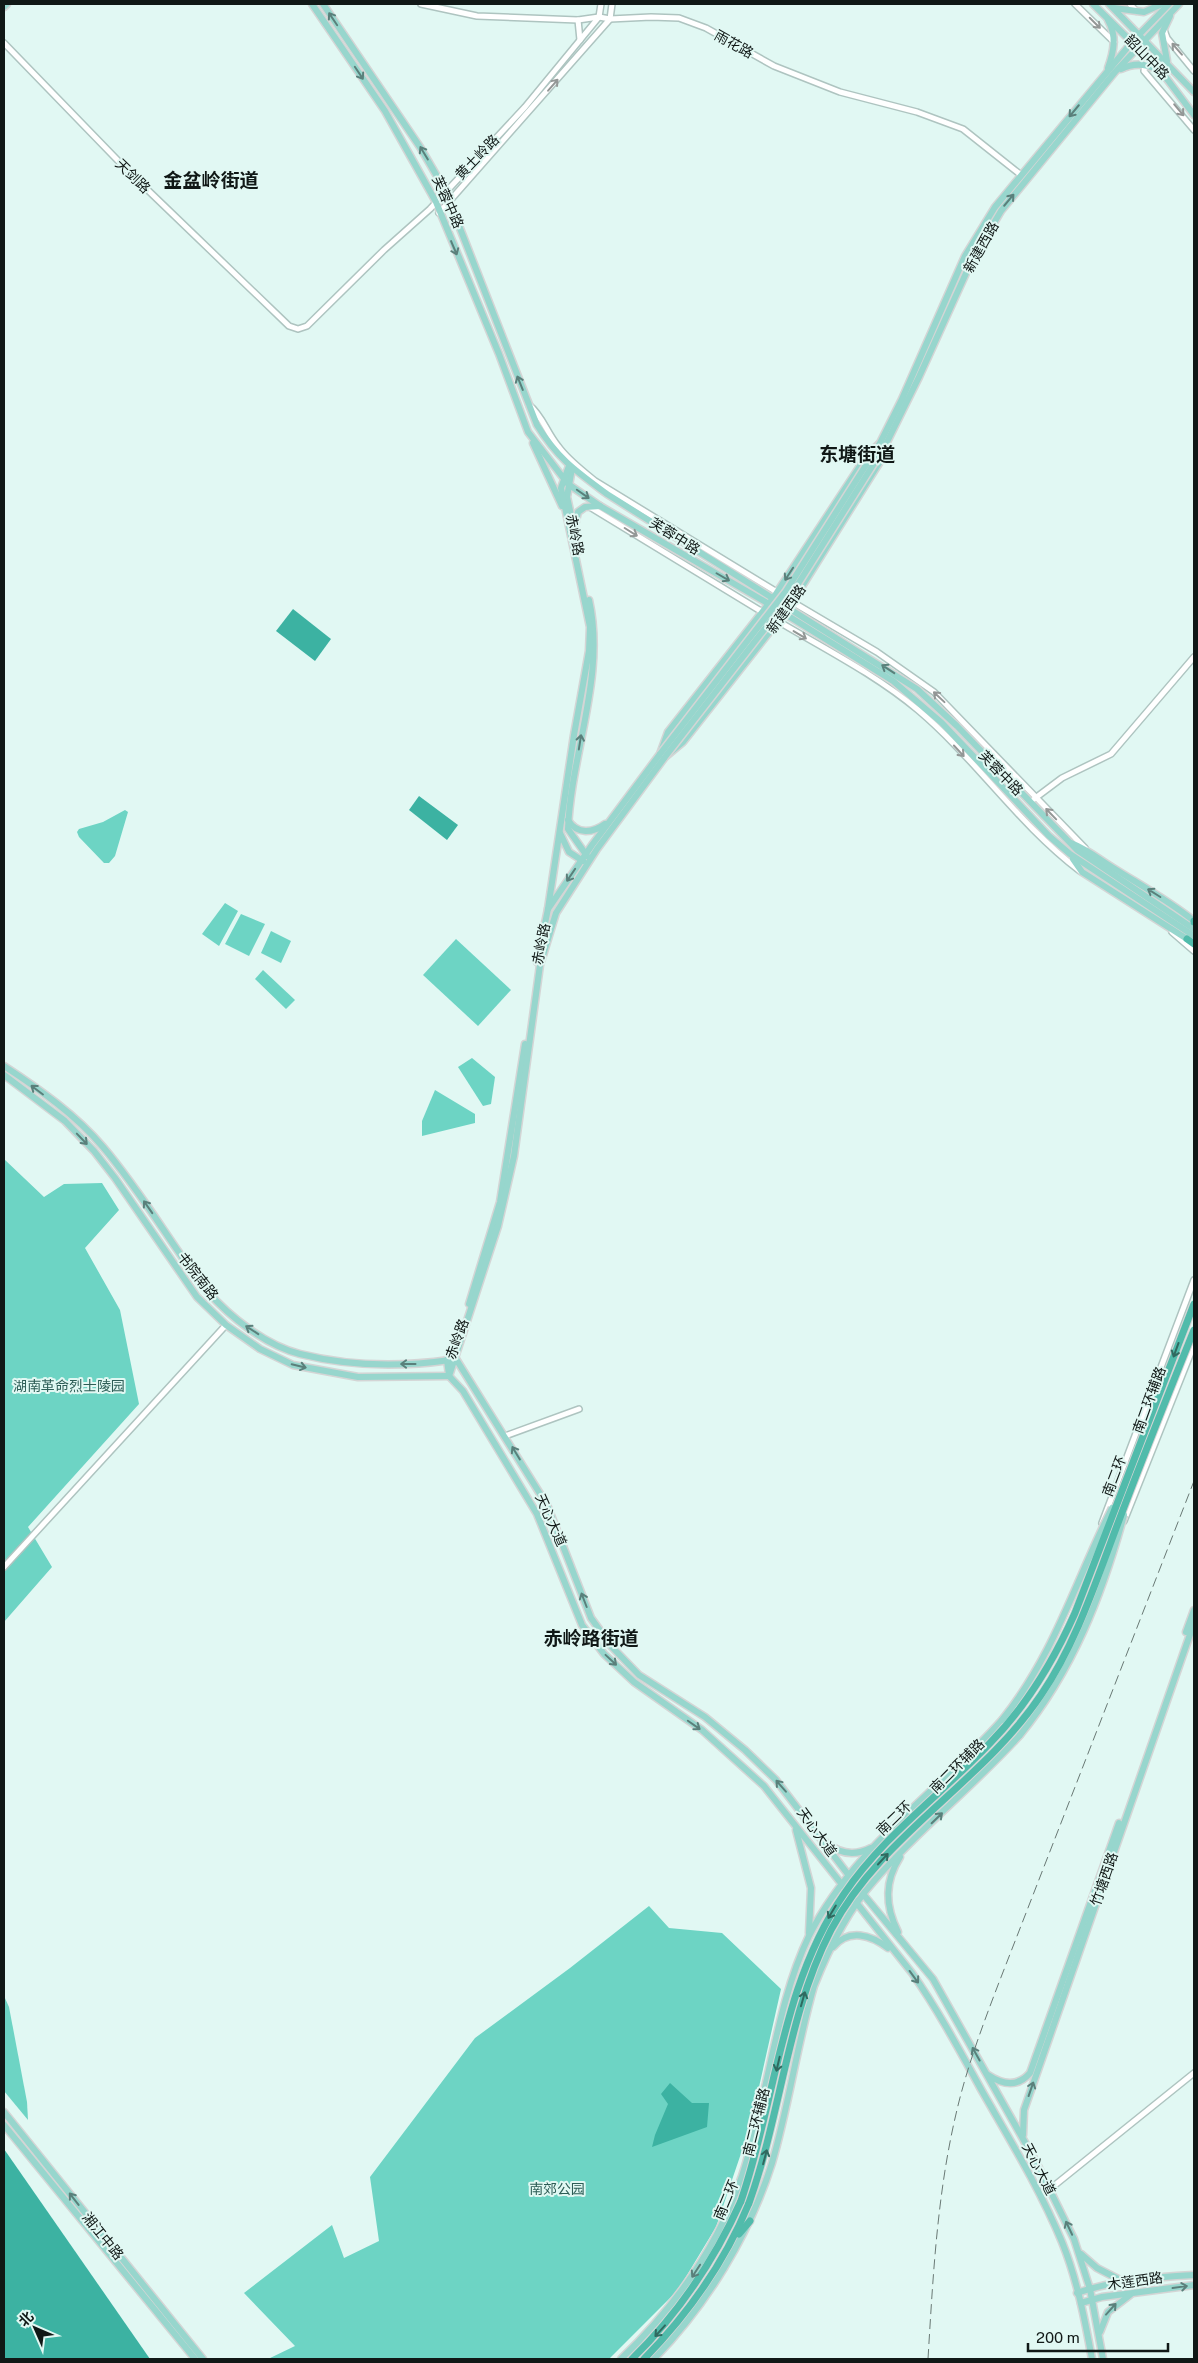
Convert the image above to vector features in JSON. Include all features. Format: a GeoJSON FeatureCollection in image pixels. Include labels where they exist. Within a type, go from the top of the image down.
{"type":"FeatureCollection","features":[{"type":"Feature","properties":{"kind":"highway"},"geometry":{"type":"LineString","coordinates":[[1187,939],[1194,944]]}},
{"type":"Feature","properties":{"kind":"highway","name":"南二环"},"geometry":{"type":"LineString","coordinates":[[632,2359],[665,2325],[700,2279],[720,2245],[741,2201],[757,2154],[795,1996],[818,1938],[843,1894],[874,1856],[991,1742],[1037,1685],[1063,1639],[1194,1304]]}},
{"type":"Feature","properties":{"kind":"highway","name":"南二环"},"geometry":{"type":"LineString","coordinates":[[644,2359],[687,2310],[718,2267],[749,2203],[763,2164],[804,1994],[832,1928],[855,1893],[877,1865],[1000,1746],[1041,1695],[1064,1657],[1079,1626],[1194,1330]]}},
{"type":"Feature","properties":{"kind":"highway"},"geometry":{"type":"LineString","coordinates":[[724,2268],[729,2246],[750,2221]]}},
{"type":"Feature","properties":{"kind":"main road"},"geometry":{"type":"LineString","coordinates":[[4,7],[7,4]]}},
{"type":"Feature","properties":{"kind":"main road","name":"芙蓉中路"},"geometry":{"type":"LineString","coordinates":[[312,4],[385,111],[436,202],[499,354],[528,432],[568,484],[600,506],[784,613],[893,682],[942,723],[1049,836],[1070,854],[1087,867],[1194,929]]}},
{"type":"Feature","properties":{"kind":"main road","name":"芙蓉中路"},"geometry":{"type":"LineString","coordinates":[[323,4],[420,147],[446,190],[528,404],[537,426],[550,446],[570,467],[616,499],[791,604],[924,695],[1032,800],[1068,841],[1090,860],[1194,936]]}},
{"type":"Feature","properties":{"kind":"main road","name":"韶山中路"},"geometry":{"type":"LineString","coordinates":[[1093,4],[1161,71],[1194,115]]}},
{"type":"Feature","properties":{"kind":"main road"},"geometry":{"type":"LineString","coordinates":[[1111,6],[1138,13],[1156,8],[1162,4]]}},
{"type":"Feature","properties":{"kind":"main road"},"geometry":{"type":"LineString","coordinates":[[1168,62],[1162,40],[1164,26],[1175,5]]}},
{"type":"Feature","properties":{"kind":"main road"},"geometry":{"type":"LineString","coordinates":[[1142,37],[1175,5]]}},
{"type":"Feature","properties":{"kind":"main road","name":"韶山中路"},"geometry":{"type":"LineString","coordinates":[[1111,6],[1168,62],[1194,92]]}},
{"type":"Feature","properties":{"kind":"main road"},"geometry":{"type":"LineString","coordinates":[[1105,14],[1114,30],[1113,54],[1106,73]]}},
{"type":"Feature","properties":{"kind":"main road","name":"新建西路"},"geometry":{"type":"LineString","coordinates":[[589,858],[610,821],[663,755],[683,742],[791,604],[881,460],[882,444],[965,256],[995,207],[1132,42],[1142,37]]}},
{"type":"Feature","properties":{"kind":"main road","name":"新建西路"},"geometry":{"type":"LineString","coordinates":[[548,910],[581,860],[589,858],[663,755],[786,591],[882,444],[919,378],[972,260],[1001,211],[1115,72],[1138,48],[1142,37]]}},
{"type":"Feature","properties":{"kind":"main road"},"geometry":{"type":"LineString","coordinates":[[1115,72],[1128,65],[1145,64],[1161,71]]}},
{"type":"Feature","properties":{"kind":"main road","name":"赤岭路"},"geometry":{"type":"LineString","coordinates":[[528,432],[549,481],[566,514]]}},
{"type":"Feature","properties":{"kind":"main road","name":"新建西路"},"geometry":{"type":"LineString","coordinates":[[663,755],[668,732],[769,604],[868,454],[882,444]]}},
{"type":"Feature","properties":{"kind":"main road","name":"赤岭路"},"geometry":{"type":"LineString","coordinates":[[449,1376],[447,1360],[456,1344],[500,1202],[540,946],[548,910],[574,735],[590,651],[590,627],[561,488],[563,478],[570,467]]}},
{"type":"Feature","properties":{"kind":"main road","name":"赤岭路"},"geometry":{"type":"LineString","coordinates":[[568,820],[595,652],[594,620],[567,497],[570,467]]}},
{"type":"Feature","properties":{"kind":"main road"},"geometry":{"type":"LineString","coordinates":[[574,529],[578,512],[590,507],[600,506]]}},
{"type":"Feature","properties":{"kind":"main road"},"geometry":{"type":"LineString","coordinates":[[568,820],[579,830],[587,832],[597,830],[610,821]]}},
{"type":"Feature","properties":{"kind":"main road"},"geometry":{"type":"LineString","coordinates":[[568,820],[568,829],[589,858]]}},
{"type":"Feature","properties":{"kind":"main road"},"geometry":{"type":"LineString","coordinates":[[560,833],[569,852],[581,860]]}},
{"type":"Feature","properties":{"kind":"main road"},"geometry":{"type":"LineString","coordinates":[[1068,841],[1086,848],[1178,908],[1194,922]]}},
{"type":"Feature","properties":{"kind":"main road"},"geometry":{"type":"LineString","coordinates":[[1070,854],[1082,872],[1187,939]]}},
{"type":"Feature","properties":{"kind":"main road","name":"赤岭路"},"geometry":{"type":"LineString","coordinates":[[449,1376],[498,1226],[514,1156],[540,965],[556,913],[589,858]]}},
{"type":"Feature","properties":{"kind":"main road","name":"书院南路"},"geometry":{"type":"LineString","coordinates":[[4,1066],[71,1115],[102,1145],[122,1170],[206,1290],[241,1323],[268,1340],[298,1354],[363,1364],[425,1364],[456,1359]]}},
{"type":"Feature","properties":{"kind":"main road","name":"书院南路"},"geometry":{"type":"LineString","coordinates":[[4,1075],[65,1121],[94,1151],[115,1178],[197,1297],[226,1325],[260,1349],[293,1365],[358,1377],[449,1376]]}},
{"type":"Feature","properties":{"kind":"main road","name":"天心大道"},"geometry":{"type":"LineString","coordinates":[[456,1359],[547,1505],[591,1618],[612,1647],[639,1675],[705,1717],[745,1750],[787,1793],[863,1894],[907,1946],[941,1992],[1050,2188],[1079,2253],[1090,2289],[1104,2359]]}},
{"type":"Feature","properties":{"kind":"main road","name":"天心大道"},"geometry":{"type":"LineString","coordinates":[[449,1376],[463,1391],[536,1514],[582,1625],[604,1654],[634,1682],[702,1730],[730,1753],[764,1786],[929,1998],[1040,2194],[1062,2243],[1081,2304],[1092,2359]]}},
{"type":"Feature","properties":{"kind":"main road"},"geometry":{"type":"LineString","coordinates":[[989,1734],[1022,1694],[1055,1638],[1099,1536],[1124,1485]]}},
{"type":"Feature","properties":{"kind":"main road"},"geometry":{"type":"LineString","coordinates":[[1007,1749],[1020,1735],[1059,1681],[1082,1637],[1111,1562],[1131,1489]]}},
{"type":"Feature","properties":{"kind":"main road","name":"竹塘西路"},"geometry":{"type":"LineString","coordinates":[[987,2074],[1005,2083],[1019,2082],[1025,2078],[1034,2063],[1194,1610]]}},
{"type":"Feature","properties":{"kind":"main road","name":"竹塘西路"},"geometry":{"type":"LineString","coordinates":[[1023,2137],[1023,2116],[1027,2103],[1194,1623]]}},
{"type":"Feature","properties":{"kind":"main road","name":"南二环辅路"},"geometry":{"type":"LineString","coordinates":[[621,2359],[658,2321],[691,2278],[719,2232],[732,2203],[749,2152],[784,2008],[808,1938],[848,1874],[874,1846],[989,1734]]}},
{"type":"Feature","properties":{"kind":"main road","name":"南二环辅路"},"geometry":{"type":"LineString","coordinates":[[654,2359],[704,2300],[750,2221],[772,2162],[807,2010],[828,1954],[856,1904],[907,1846],[1007,1749]]}},
{"type":"Feature","properties":{"kind":"main road"},"geometry":{"type":"LineString","coordinates":[[793,1822],[808,1869],[811,1888],[808,1938]]}},
{"type":"Feature","properties":{"kind":"main road"},"geometry":{"type":"LineString","coordinates":[[818,1835],[836,1849],[850,1854],[866,1851],[874,1846]]}},
{"type":"Feature","properties":{"kind":"main road"},"geometry":{"type":"LineString","coordinates":[[907,1846],[891,1872],[887,1891],[892,1918],[907,1946]]}},
{"type":"Feature","properties":{"kind":"main road"},"geometry":{"type":"LineString","coordinates":[[828,1954],[843,1938],[858,1934],[874,1939],[896,1954]]}},
{"type":"Feature","properties":{"kind":"main road","name":"湘江中路"},"geometry":{"type":"LineString","coordinates":[[4,2112],[203,2359]]}},
{"type":"Feature","properties":{"kind":"main road","name":"湘江中路"},"geometry":{"type":"LineString","coordinates":[[4,2125],[194,2359]]}},
{"type":"Feature","properties":{"kind":"main road"},"geometry":{"type":"LineString","coordinates":[[1079,2253],[1097,2268],[1126,2282]]}},
{"type":"Feature","properties":{"kind":"main road","name":"木莲西路"},"geometry":{"type":"LineString","coordinates":[[1077,2293],[1126,2282],[1194,2275]]}},
{"type":"Feature","properties":{"kind":"main road","name":"木莲西路"},"geometry":{"type":"LineString","coordinates":[[1081,2304],[1092,2300],[1133,2293],[1194,2285]]}},
{"type":"Feature","properties":{"kind":"main road"},"geometry":{"type":"LineString","coordinates":[[1100,2333],[1108,2312],[1121,2300],[1133,2293]]}},
{"type":"Feature","properties":{"kind":"street","name":"雨花路"},"geometry":{"type":"LineString","coordinates":[[421,4],[477,16],[578,20],[599,18],[610,20],[651,17],[679,18],[706,28],[774,66],[840,92],[917,112],[963,129],[1021,175]]}},
{"type":"Feature","properties":{"kind":"street"},"geometry":{"type":"LineString","coordinates":[[599,18],[601,4]]}},
{"type":"Feature","properties":{"kind":"street"},"geometry":{"type":"LineString","coordinates":[[610,20],[612,4]]}},
{"type":"Feature","properties":{"kind":"street"},"geometry":{"type":"LineString","coordinates":[[1076,4],[1114,42]]}},
{"type":"Feature","properties":{"kind":"street"},"geometry":{"type":"LineString","coordinates":[[1130,4],[1138,13]]}},
{"type":"Feature","properties":{"kind":"street","name":"黄土岭路"},"geometry":{"type":"LineString","coordinates":[[289,326],[298,330],[307,326],[436,202],[525,107],[599,18]]}},
{"type":"Feature","properties":{"kind":"street"},"geometry":{"type":"LineString","coordinates":[[578,20],[580,40]]}},
{"type":"Feature","properties":{"kind":"street","name":"黄土岭路"},"geometry":{"type":"LineString","coordinates":[[439,213],[610,20]]}},
{"type":"Feature","properties":{"kind":"street"},"geometry":{"type":"LineString","coordinates":[[1164,26],[1167,38],[1194,71]]}},
{"type":"Feature","properties":{"kind":"street","name":"天剑路"},"geometry":{"type":"LineString","coordinates":[[4,43],[128,172],[289,326]]}},
{"type":"Feature","properties":{"kind":"street"},"geometry":{"type":"LineString","coordinates":[[1145,64],[1144,71],[1194,130]]}},
{"type":"Feature","properties":{"kind":"street"},"geometry":{"type":"LineString","coordinates":[[528,404],[537,411],[549,433],[564,454],[595,481],[775,595]]}},
{"type":"Feature","properties":{"kind":"street"},"geometry":{"type":"LineString","coordinates":[[590,507],[885,686],[918,710],[1031,829],[1082,872]]}},
{"type":"Feature","properties":{"kind":"street"},"geometry":{"type":"LineString","coordinates":[[1086,848],[1032,800],[1062,778],[1111,754],[1194,657]]}},
{"type":"Feature","properties":{"kind":"street"},"geometry":{"type":"LineString","coordinates":[[1178,908],[1194,917]]}},
{"type":"Feature","properties":{"kind":"street"},"geometry":{"type":"LineString","coordinates":[[1164,925],[1194,951]]}},
{"type":"Feature","properties":{"kind":"street","name":"南二环辅路"},"geometry":{"type":"LineString","coordinates":[[989,1734],[1004,1721],[1030,1688],[1058,1641],[1081,1585],[1102,1522],[1194,1280]]}},
{"type":"Feature","properties":{"kind":"street"},"geometry":{"type":"LineString","coordinates":[[4,1567],[226,1325]]}},
{"type":"Feature","properties":{"kind":"street","name":"南二环辅路"},"geometry":{"type":"LineString","coordinates":[[1007,1749],[1044,1699],[1075,1641],[1194,1346]]}},
{"type":"Feature","properties":{"kind":"street"},"geometry":{"type":"LineString","coordinates":[[505,1436],[579,1409]]}},
{"type":"Feature","properties":{"kind":"street"},"geometry":{"type":"LineString","coordinates":[[1050,2188],[1194,2073]]}},
{"type":"Feature","properties":{"kind":"green space"},"geometry":{"type":"Polygon","coordinates":[[[125,810],[128,812],[115,856],[109,863],[104,863],[79,837],[77,832],[79,829],[103,822],[125,810]]]}},
{"type":"Feature","properties":{"kind":"green space"},"geometry":{"type":"Polygon","coordinates":[[[225,903],[238,911],[219,946],[202,934],[225,903]]]}},
{"type":"Feature","properties":{"kind":"green space"},"geometry":{"type":"Polygon","coordinates":[[[241,914],[265,924],[249,956],[225,944],[241,914]]]}},
{"type":"Feature","properties":{"kind":"green space"},"geometry":{"type":"Polygon","coordinates":[[[271,931],[291,941],[281,963],[261,953],[271,931]]]}},
{"type":"Feature","properties":{"kind":"green space"},"geometry":{"type":"Polygon","coordinates":[[[456,939],[511,990],[478,1026],[423,975],[456,939]]]}},
{"type":"Feature","properties":{"kind":"green space"},"geometry":{"type":"Polygon","coordinates":[[[263,970],[295,1000],[286,1009],[255,979],[263,970]]]}},
{"type":"Feature","properties":{"kind":"green space"},"geometry":{"type":"Polygon","coordinates":[[[472,1058],[495,1077],[491,1104],[483,1106],[458,1067],[472,1058]]]}},
{"type":"Feature","properties":{"kind":"green space"},"geometry":{"type":"Polygon","coordinates":[[[435,1090],[475,1114],[475,1123],[422,1136],[422,1121],[435,1090]]]}},
{"type":"Feature","properties":{"kind":"green space","name":"湖南革命烈士陵园"},"geometry":{"type":"Polygon","coordinates":[[[4,1159],[44,1197],[64,1184],[102,1183],[119,1210],[85,1248],[120,1310],[139,1404],[28,1527],[52,1567],[4,1622],[4,1159]]]}},
{"type":"Feature","properties":{"kind":"green space","name":"南郊公园"},"geometry":{"type":"Polygon","coordinates":[[[649,1906],[669,1928],[722,1933],[781,1989],[750,2127],[716,2227],[678,2290],[609,2359],[268,2359],[295,2346],[244,2293],[332,2225],[344,2258],[379,2241],[370,2177],[475,2038],[570,1968],[649,1906]]]}},
{"type":"Feature","properties":{"kind":"green space"},"geometry":{"type":"Polygon","coordinates":[[[4,1996],[9,2007],[27,2102],[28,2120],[4,2091],[4,1996]]]}},
{"type":"Feature","properties":{"kind":"shaded area"},"geometry":{"type":"Polygon","coordinates":[[[293,609],[331,639],[315,661],[276,631],[293,609]]]}},
{"type":"Feature","properties":{"kind":"shaded area"},"geometry":{"type":"Polygon","coordinates":[[[419,796],[458,825],[447,840],[409,810],[419,796]]]}},
{"type":"Feature","properties":{"kind":"shaded area"},"geometry":{"type":"Polygon","coordinates":[[[670,2083],[692,2103],[709,2103],[707,2127],[652,2147],[668,2104],[661,2094],[670,2083]]]}},
{"type":"Feature","properties":{"kind":"shaded area"},"geometry":{"type":"Polygon","coordinates":[[[4,2149],[150,2359],[4,2359],[4,2149]]]}},
{"type":"Feature","properties":{"kind":"railway"},"geometry":{"type":"LineString","coordinates":[[928,2359],[940,2205],[956,2114],[965,2081],[998,1985],[1194,1481]]}},
{"type":"Feature","properties":{"kind":"district","name":"金盆岭街道"},"geometry":{"type":"Point","coordinates":[211,180]}},
{"type":"Feature","properties":{"kind":"district","name":"东塘街道"},"geometry":{"type":"Point","coordinates":[857,454]}},
{"type":"Feature","properties":{"kind":"district","name":"赤岭路街道"},"geometry":{"type":"Point","coordinates":[591,1638]}}]}
